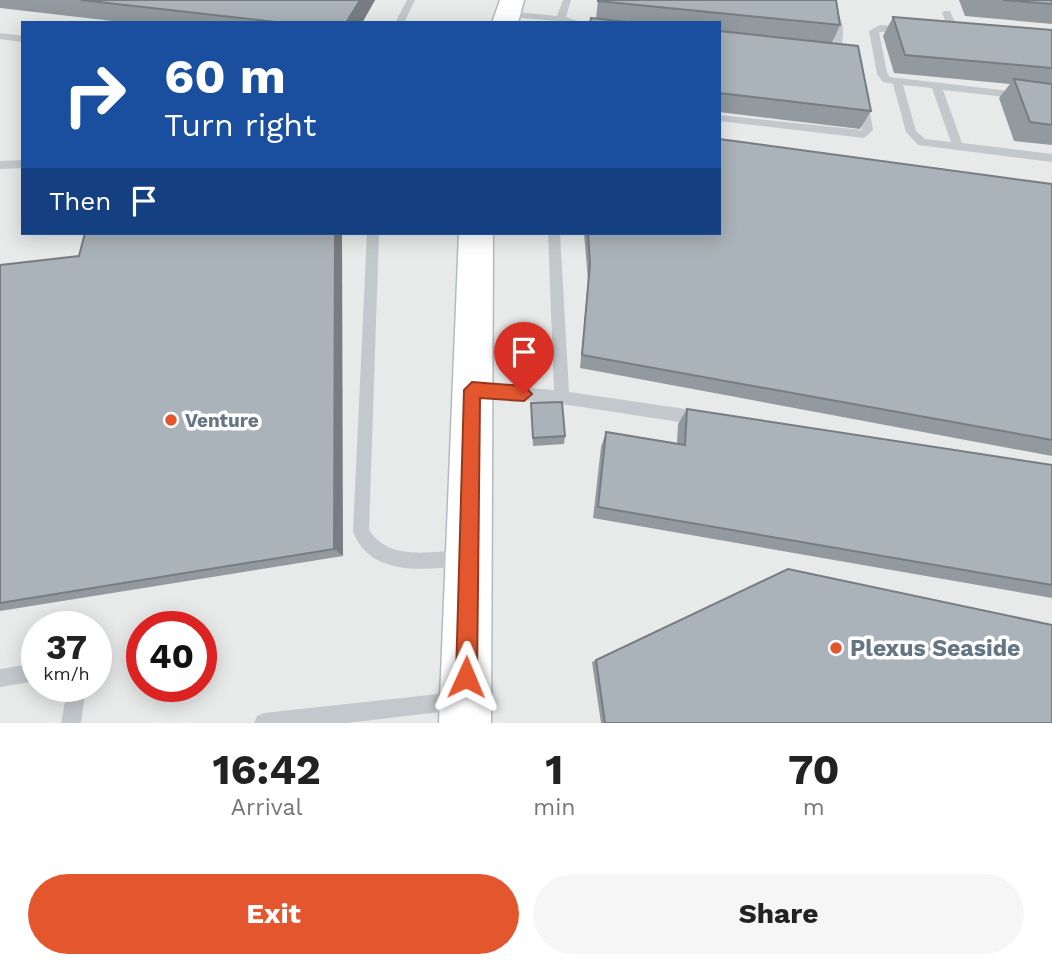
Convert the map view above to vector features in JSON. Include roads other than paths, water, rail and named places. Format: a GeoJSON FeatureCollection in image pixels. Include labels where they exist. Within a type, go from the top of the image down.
{"type":"FeatureCollection","features":[{"type":"Feature","properties":{"kind":"street"},"geometry":{"type":"LineString","coordinates":[[465,712],[475,235]]}},
{"type":"Feature","properties":{"kind":"lane"},"geometry":{"type":"LineString","coordinates":[[400,21],[411,0]]}},
{"type":"Feature","properties":{"kind":"lane"},"geometry":{"type":"LineString","coordinates":[[561,19],[567,0]]}},
{"type":"Feature","properties":{"kind":"lane"},"geometry":{"type":"LineString","coordinates":[[804,0],[827,5],[835,14],[839,43],[832,48],[808,50],[834,57]]}},
{"type":"Feature","properties":{"kind":"lane"},"geometry":{"type":"LineString","coordinates":[[508,12],[570,21]]}},
{"type":"Feature","properties":{"kind":"lane"},"geometry":{"type":"LineString","coordinates":[[941,33],[969,34],[952,27],[947,13]]}},
{"type":"Feature","properties":{"kind":"lane"},"geometry":{"type":"LineString","coordinates":[[913,31],[880,28],[874,31],[881,74],[887,80],[898,84],[1052,99]]}},
{"type":"Feature","properties":{"kind":"lane"},"geometry":{"type":"LineString","coordinates":[[0,36],[21,39]]}},
{"type":"Feature","properties":{"kind":"lane"},"geometry":{"type":"LineString","coordinates":[[898,84],[913,136],[929,144],[1052,158]]}},
{"type":"Feature","properties":{"kind":"lane"},"geometry":{"type":"LineString","coordinates":[[937,88],[958,147]]}},
{"type":"Feature","properties":{"kind":"lane"},"geometry":{"type":"LineString","coordinates":[[721,118],[864,134],[868,130],[860,90]]}},
{"type":"Feature","properties":{"kind":"lane"},"geometry":{"type":"LineString","coordinates":[[0,164],[21,164]]}},
{"type":"Feature","properties":{"kind":"lane"},"geometry":{"type":"LineString","coordinates":[[373,235],[361,532],[367,545],[379,556],[397,559],[468,558]]}},
{"type":"Feature","properties":{"kind":"lane"},"geometry":{"type":"LineString","coordinates":[[554,235],[562,397]]}},
{"type":"Feature","properties":{"kind":"lane"},"geometry":{"type":"LineString","coordinates":[[472,390],[562,397],[712,420]]}},
{"type":"Feature","properties":{"kind":"lane"},"geometry":{"type":"LineString","coordinates":[[0,678],[21,675]]}},
{"type":"Feature","properties":{"kind":"lane"},"geometry":{"type":"LineString","coordinates":[[71,723],[75,702]]}},
{"type":"Feature","properties":{"kind":"lane"},"geometry":{"type":"LineString","coordinates":[[264,723],[465,712]]}},
{"type":"Feature","properties":{"kind":"place","name":"Venture"},"geometry":{"type":"Point","coordinates":[171,420]}},
{"type":"Feature","properties":{"kind":"place","name":"Plexus Seaside"},"geometry":{"type":"Point","coordinates":[836,648]}}]}
